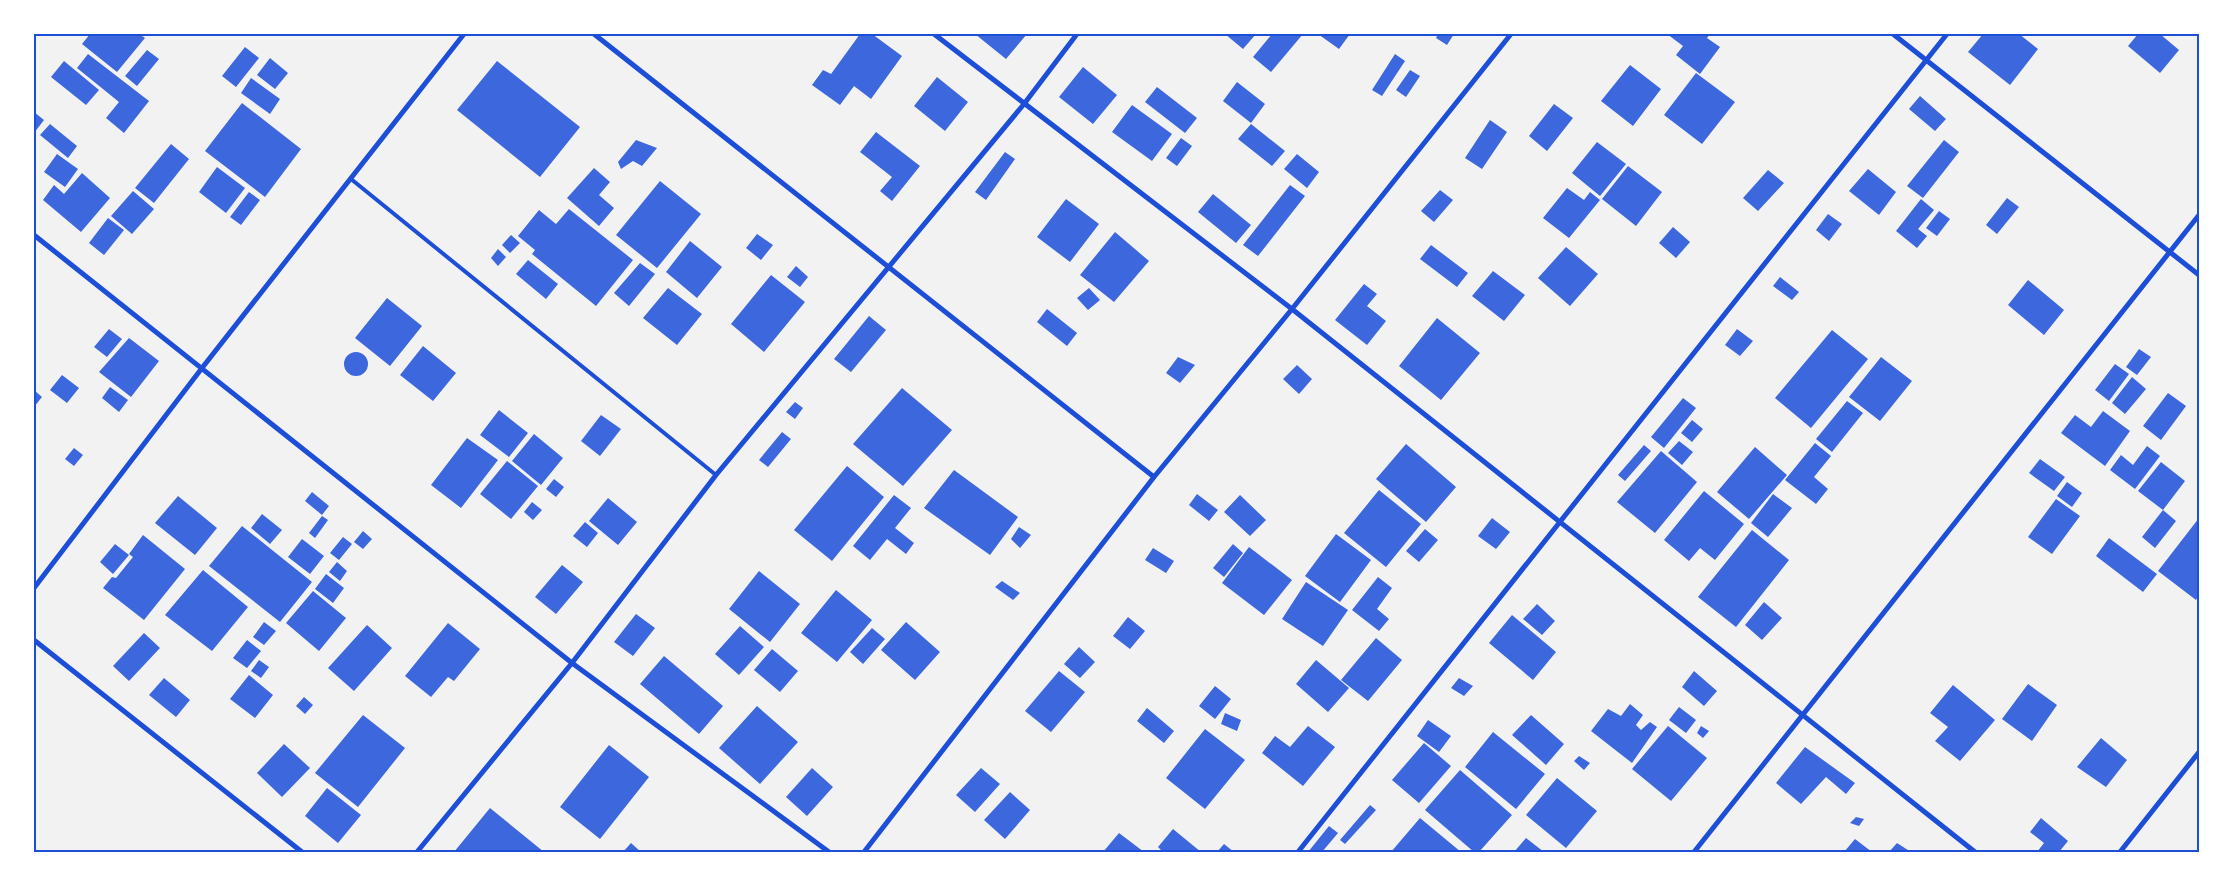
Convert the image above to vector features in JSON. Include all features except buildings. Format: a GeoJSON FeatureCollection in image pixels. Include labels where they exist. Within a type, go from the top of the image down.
{"type":"FeatureCollection","features":[{"type":"Feature","properties":{"kind":"street"},"geometry":{"type":"LineString","coordinates":[[34,588],[202,368],[464,34]]}},
{"type":"Feature","properties":{"kind":"street"},"geometry":{"type":"LineString","coordinates":[[594,34],[1154,477]]}},
{"type":"Feature","properties":{"kind":"street"},"geometry":{"type":"LineString","coordinates":[[934,34],[1292,309],[1975,852]]}},
{"type":"Feature","properties":{"kind":"street"},"geometry":{"type":"LineString","coordinates":[[418,852],[572,663],[716,475],[1024,104],[1077,34]]}},
{"type":"Feature","properties":{"kind":"street"},"geometry":{"type":"LineString","coordinates":[[864,852],[1154,477],[1292,309],[1511,34]]}},
{"type":"Feature","properties":{"kind":"street"},"geometry":{"type":"LineString","coordinates":[[1893,34],[2199,275]]}},
{"type":"Feature","properties":{"kind":"street"},"geometry":{"type":"LineString","coordinates":[[1298,852],[1947,34]]}},
{"type":"Feature","properties":{"kind":"street"},"geometry":{"type":"LineString","coordinates":[[1694,852],[2199,215]]}},
{"type":"Feature","properties":{"kind":"street"},"geometry":{"type":"LineString","coordinates":[[34,235],[572,663],[829,852]]}},
{"type":"Feature","properties":{"kind":"street"},"geometry":{"type":"LineString","coordinates":[[34,640],[302,852]]}},
{"type":"Feature","properties":{"kind":"street"},"geometry":{"type":"LineString","coordinates":[[2120,852],[2199,752]]}},
{"type":"Feature","properties":{"kind":"lane"},"geometry":{"type":"LineString","coordinates":[[351,179],[716,475]]}}]}
